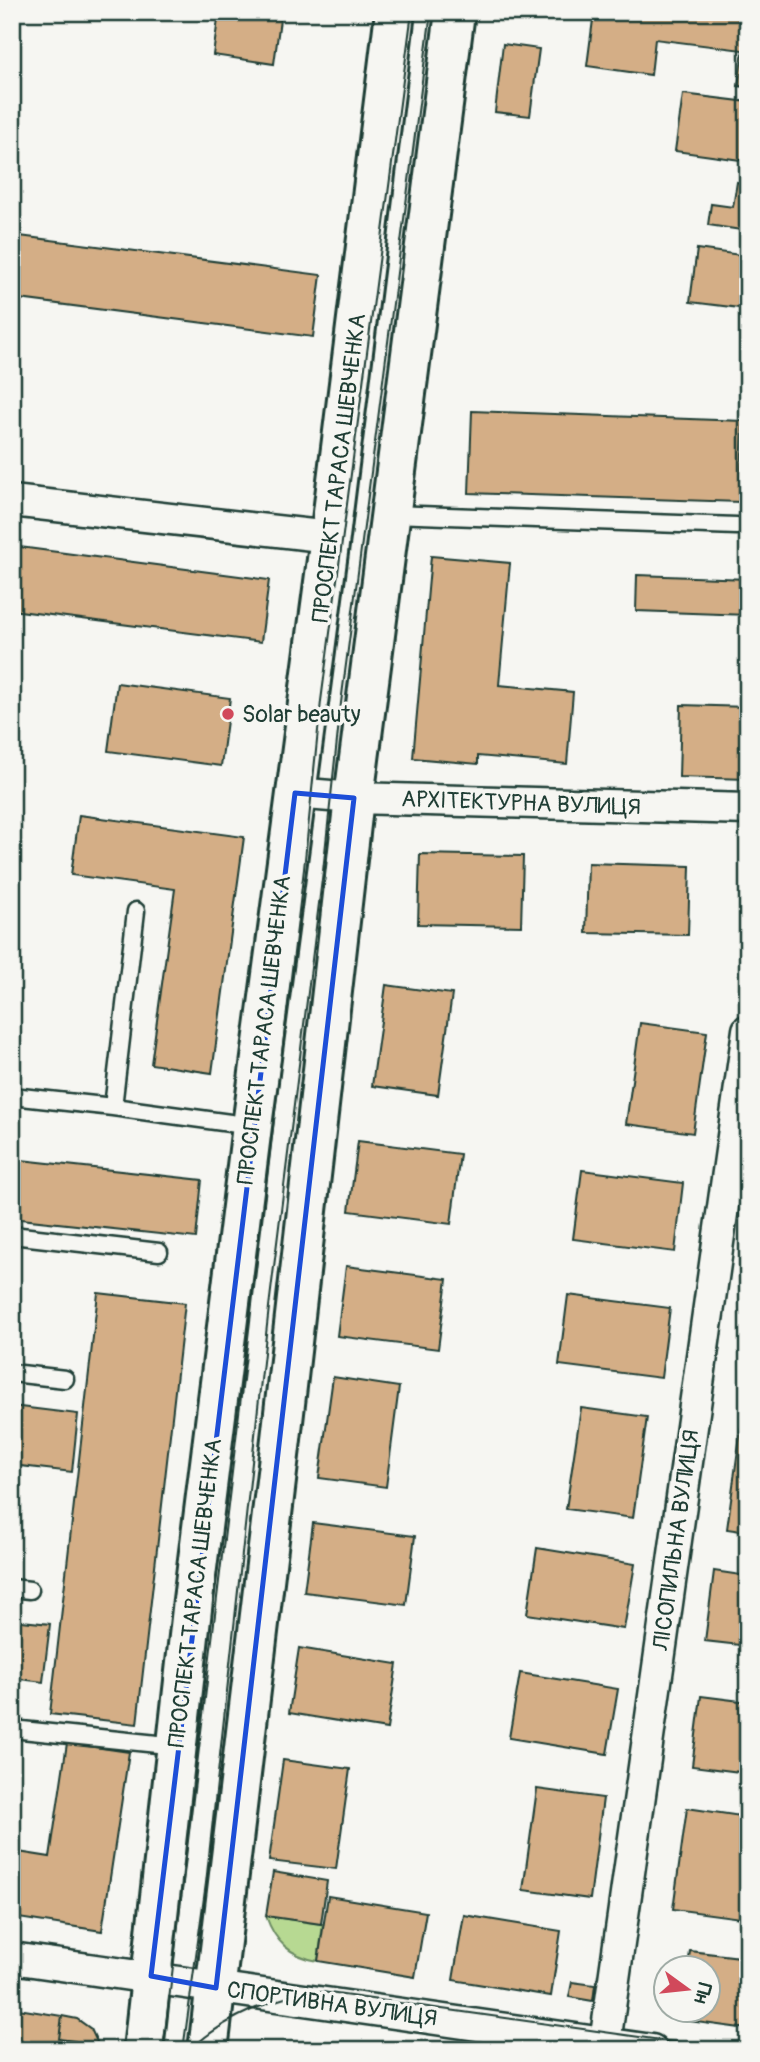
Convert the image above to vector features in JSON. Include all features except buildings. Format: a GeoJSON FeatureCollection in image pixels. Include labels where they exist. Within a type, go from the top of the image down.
{"type":"FeatureCollection","features":[{"type":"Feature","properties":{"kind":"main road","name":"ПРОСПЕКТ ТАРАСА ШЕВЧЕНКА"},"geometry":{"type":"LineString","coordinates":[[143,2050],[252,1126],[331,537],[395,12]]}},
{"type":"Feature","properties":{"kind":"main road"},"geometry":{"type":"LineString","coordinates":[[208,2050],[280,1452],[354,798],[455,12]]}},
{"type":"Feature","properties":{"kind":"street"},"geometry":{"type":"LineString","coordinates":[[12,501],[331,537]]}},
{"type":"Feature","properties":{"kind":"street","name":"АРХІТЕКТУРНА ВУЛИЦЯ"},"geometry":{"type":"LineString","coordinates":[[295,793],[354,798],[748,809]]}},
{"type":"Feature","properties":{"kind":"street","name":"ЛІСОПИЛЬНА ВУЛИЦЯ"},"geometry":{"type":"LineString","coordinates":[[605,2046],[748,1030]]}},
{"type":"Feature","properties":{"kind":"street","name":"СПОРТИВНА ВУЛИЦЯ"},"geometry":{"type":"LineString","coordinates":[[12,1958],[151,1976],[605,2046],[652,2050]]}},
{"type":"Feature","properties":{"kind":"lane"},"geometry":{"type":"LineString","coordinates":[[391,514],[737,526]]}},
{"type":"Feature","properties":{"kind":"lane"},"geometry":{"type":"LineString","coordinates":[[113,1107],[136,911]]}},
{"type":"Feature","properties":{"kind":"lane"},"geometry":{"type":"LineString","coordinates":[[12,1096],[252,1126]]}},
{"type":"Feature","properties":{"kind":"lane"},"geometry":{"type":"LineString","coordinates":[[12,1235],[159,1252]]}},
{"type":"Feature","properties":{"kind":"lane"},"geometry":{"type":"LineString","coordinates":[[12,1373],[65,1379]]}},
{"type":"Feature","properties":{"kind":"lane"},"geometry":{"type":"LineString","coordinates":[[12,1588],[30,1590]]}},
{"type":"Feature","properties":{"kind":"lane"},"geometry":{"type":"LineString","coordinates":[[12,1729],[177,1746]]}},
{"type":"Feature","properties":{"kind":"highlighted area"},"geometry":{"type":"Polygon","coordinates":[[[295,793],[354,798],[216,1988],[151,1976],[295,793]]]}},
{"type":"Feature","properties":{"kind":"green space"},"geometry":{"type":"Polygon","coordinates":[[[266,1916],[323,1924],[318,1961],[299,1956],[285,1946],[274,1933],[266,1916]]]}},
{"type":"Feature","properties":{"kind":"tram line"},"geometry":{"type":"LineString","coordinates":[[163,2050],[304,869],[321,701],[412,12]]}},
{"type":"Feature","properties":{"kind":"tram line"},"geometry":{"type":"LineString","coordinates":[[183,2050],[206,1883],[269,1307],[341,703],[431,12]]}},
{"type":"Feature","properties":{"kind":"tram line"},"geometry":{"type":"LineString","coordinates":[[190,2050],[219,2027],[252,2010],[287,1998],[322,1992],[731,2050]]}},
{"type":"Feature","properties":{"kind":"place","name":"Solar beauty"},"geometry":{"type":"Point","coordinates":[228,714]}}]}
